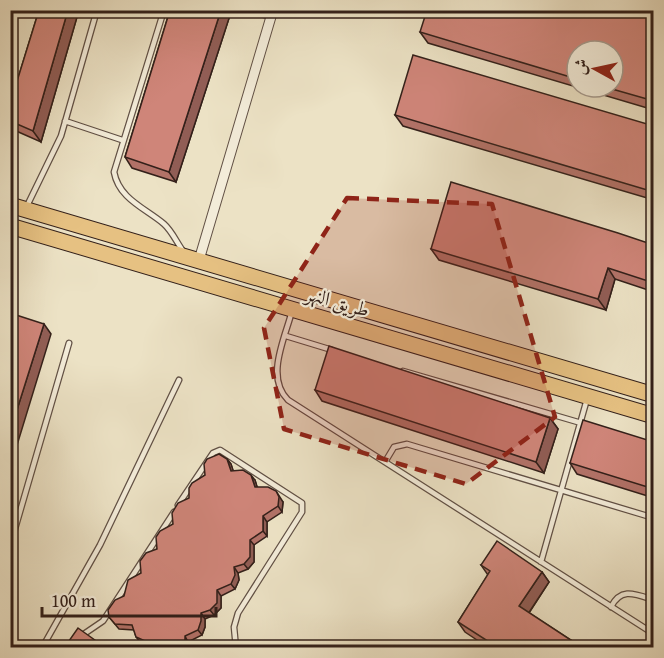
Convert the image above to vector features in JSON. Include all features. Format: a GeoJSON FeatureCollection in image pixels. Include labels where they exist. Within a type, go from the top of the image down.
{"type":"FeatureCollection","features":[{"type":"Feature","properties":{"kind":"main road"},"geometry":{"type":"LineString","coordinates":[[10,192],[26,209]]}},
{"type":"Feature","properties":{"kind":"main road","name":"طريق النهر"},"geometry":{"type":"LineString","coordinates":[[10,205],[654,394]]}},
{"type":"Feature","properties":{"kind":"main road","name":"طريق النهر"},"geometry":{"type":"LineString","coordinates":[[10,226],[654,416]]}},
{"type":"Feature","properties":{"kind":"street"},"geometry":{"type":"LineString","coordinates":[[193,258],[272,14]]}},
{"type":"Feature","properties":{"kind":"lane"},"geometry":{"type":"LineString","coordinates":[[26,209],[54,153],[98,10]]}},
{"type":"Feature","properties":{"kind":"lane"},"geometry":{"type":"LineString","coordinates":[[164,10],[114,172],[116,183],[133,202],[167,226],[193,258]]}},
{"type":"Feature","properties":{"kind":"lane"},"geometry":{"type":"LineString","coordinates":[[248,10],[272,14]]}},
{"type":"Feature","properties":{"kind":"lane"},"geometry":{"type":"LineString","coordinates":[[65,121],[122,140]]}},
{"type":"Feature","properties":{"kind":"lane"},"geometry":{"type":"LineString","coordinates":[[292,309],[277,371],[278,387],[282,394],[654,633]]}},
{"type":"Feature","properties":{"kind":"lane"},"geometry":{"type":"LineString","coordinates":[[285,336],[342,353]]}},
{"type":"Feature","properties":{"kind":"lane"},"geometry":{"type":"LineString","coordinates":[[10,546],[69,343]]}},
{"type":"Feature","properties":{"kind":"lane"},"geometry":{"type":"LineString","coordinates":[[399,369],[591,426]]}},
{"type":"Feature","properties":{"kind":"lane"},"geometry":{"type":"LineString","coordinates":[[42,648],[100,545],[179,380]]}},
{"type":"Feature","properties":{"kind":"lane"},"geometry":{"type":"LineString","coordinates":[[541,562],[587,396]]}},
{"type":"Feature","properties":{"kind":"lane"},"geometry":{"type":"LineString","coordinates":[[385,462],[394,447],[407,444],[654,518]]}},
{"type":"Feature","properties":{"kind":"lane"},"geometry":{"type":"LineString","coordinates":[[78,639],[103,621],[213,453],[220,450],[300,500],[303,506],[302,512],[238,613],[234,627],[236,648]]}},
{"type":"Feature","properties":{"kind":"lane"},"geometry":{"type":"LineString","coordinates":[[611,607],[617,596],[624,593],[654,600]]}},
{"type":"Feature","properties":{"kind":"highlighted area"},"geometry":{"type":"Polygon","coordinates":[[[347,198],[492,204],[555,417],[466,484],[284,429],[264,328],[347,198]]]}},
{"type":"Feature","properties":{"kind":"building"},"geometry":{"type":"Polygon","coordinates":[[[39,10],[68,10],[33,131],[10,121],[10,104],[39,10]]]}},
{"type":"Feature","properties":{"kind":"building"},"geometry":{"type":"Polygon","coordinates":[[[170,10],[221,10],[169,172],[125,157],[170,10]]]}},
{"type":"Feature","properties":{"kind":"building"},"geometry":{"type":"Polygon","coordinates":[[[427,10],[654,10],[654,101],[625,93],[625,39],[565,39],[565,75],[420,32],[427,10]]]}},
{"type":"Feature","properties":{"kind":"building"},"geometry":{"type":"Polygon","coordinates":[[[413,55],[654,126],[654,192],[395,115],[413,55]]]}},
{"type":"Feature","properties":{"kind":"building"},"geometry":{"type":"Polygon","coordinates":[[[451,182],[654,245],[654,283],[608,268],[598,299],[431,249],[451,182]]]}},
{"type":"Feature","properties":{"kind":"building"},"geometry":{"type":"Polygon","coordinates":[[[10,313],[44,324],[10,432],[10,313]]]}},
{"type":"Feature","properties":{"kind":"building"},"geometry":{"type":"Polygon","coordinates":[[[329,346],[550,418],[536,462],[315,390],[329,346]]]}},
{"type":"Feature","properties":{"kind":"building"},"geometry":{"type":"Polygon","coordinates":[[[583,420],[654,442],[654,489],[570,463],[583,420]]]}},
{"type":"Feature","properties":{"kind":"building"},"geometry":{"type":"Polygon","coordinates":[[[219,454],[227,459],[231,471],[243,470],[251,475],[255,487],[268,487],[276,491],[279,497],[278,506],[263,516],[263,531],[250,540],[250,557],[244,564],[234,567],[235,575],[231,584],[217,590],[217,603],[210,610],[201,613],[198,630],[185,636],[184,648],[158,648],[157,641],[145,641],[136,637],[132,625],[115,624],[109,617],[108,610],[115,600],[124,596],[128,580],[141,573],[140,561],[146,553],[157,549],[156,537],[160,531],[173,524],[172,513],[178,503],[189,498],[189,488],[192,483],[205,475],[204,464],[207,459],[219,454]]]}},
{"type":"Feature","properties":{"kind":"building"},"geometry":{"type":"Polygon","coordinates":[[[497,541],[542,572],[519,606],[583,648],[492,648],[494,645],[458,622],[490,571],[481,565],[497,541]]]}},
{"type":"Feature","properties":{"kind":"building"},"geometry":{"type":"Polygon","coordinates":[[[78,628],[106,648],[64,648],[78,628]]]}}]}
